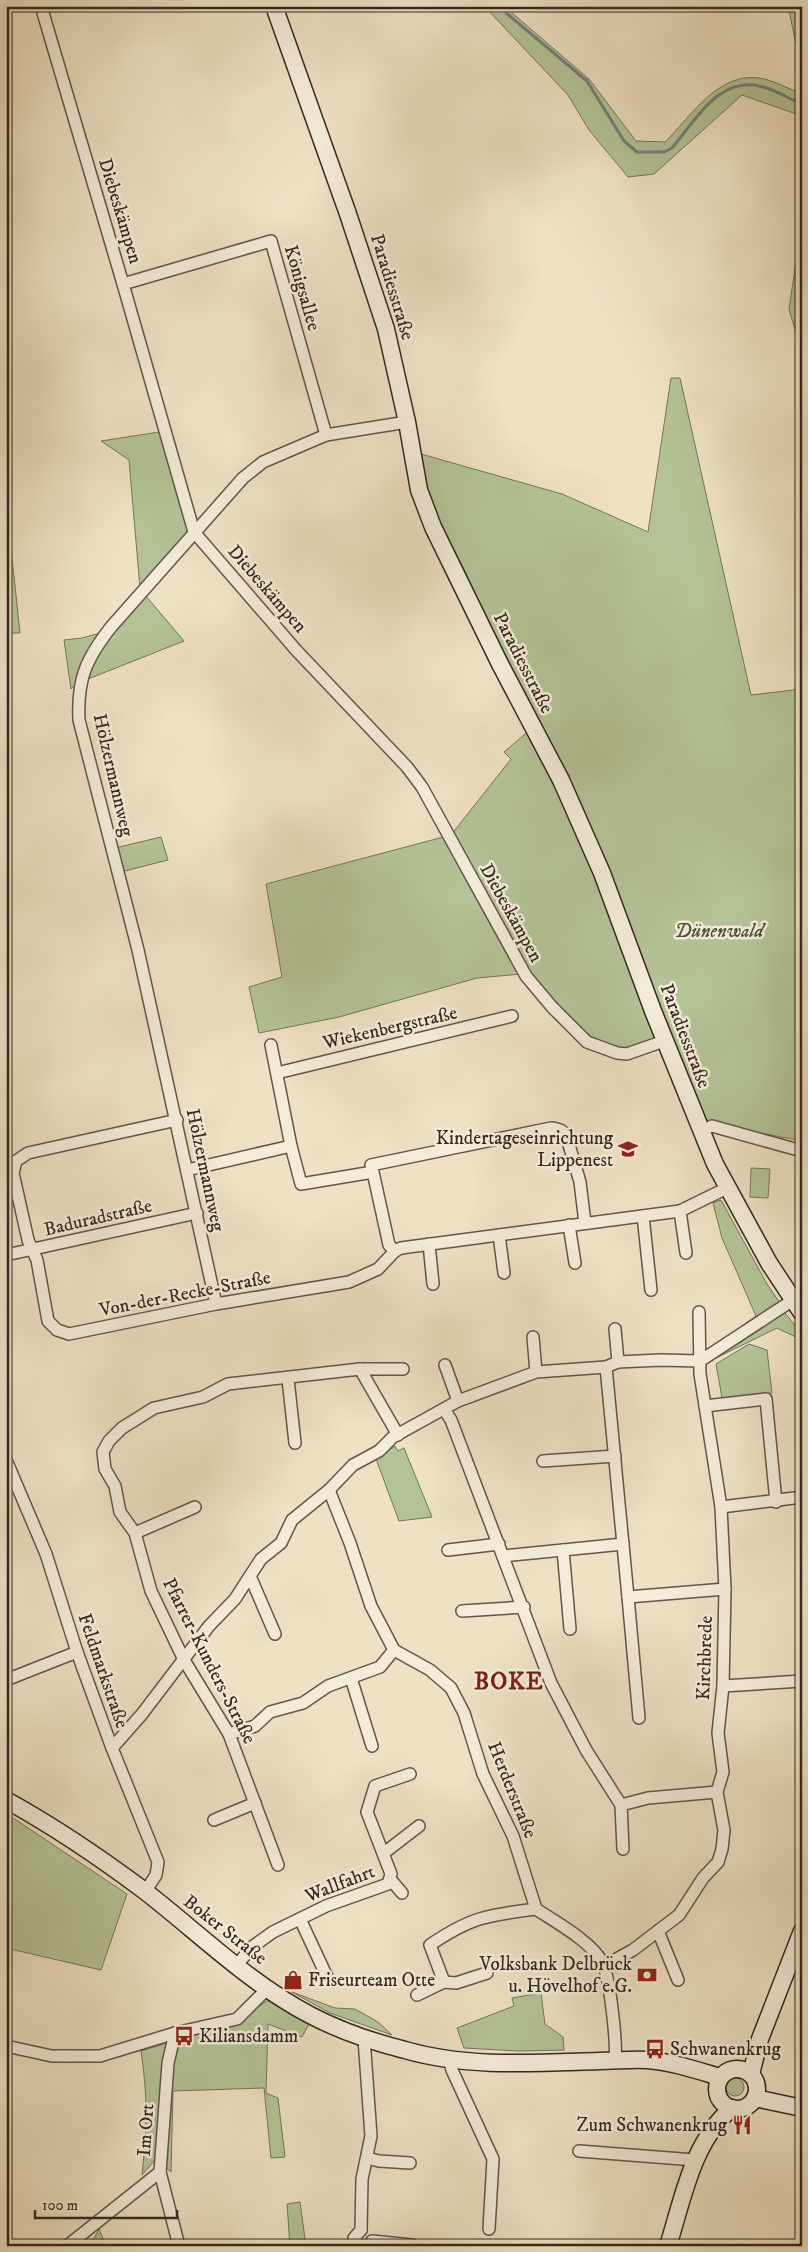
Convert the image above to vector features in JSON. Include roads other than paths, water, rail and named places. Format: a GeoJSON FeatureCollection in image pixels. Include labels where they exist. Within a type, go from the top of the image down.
{"type":"FeatureCollection","features":[{"type":"Feature","properties":{"kind":"main road","name":"Paradiesstraße"},"geometry":{"type":"LineString","coordinates":[[274,6],[348,214],[386,329],[407,422],[419,490],[433,527],[500,664],[561,780],[602,873],[664,1041],[700,1131],[727,1188],[798,1306]]}},
{"type":"Feature","properties":{"kind":"main road","name":"Boker Straße"},"geometry":{"type":"LineString","coordinates":[[6,1800],[42,1820],[145,1892],[236,1966],[268,1989],[313,2017],[364,2038],[406,2051],[449,2059],[520,2063],[664,2062],[723,2093]]}},
{"type":"Feature","properties":{"kind":"main road"},"geometry":{"type":"LineString","coordinates":[[723,2093],[745,2107],[760,2039],[800,1941]]}},
{"type":"Feature","properties":{"kind":"main road"},"geometry":{"type":"LineString","coordinates":[[668,2246],[695,2160],[707,2137],[723,2093],[725,2072],[750,2082],[797,2107]]}},
{"type":"Feature","properties":{"kind":"street","name":"Diebeskämpen"},"geometry":{"type":"LineString","coordinates":[[40,6],[123,284],[194,532],[296,650],[407,767],[422,787],[526,976],[552,1007],[587,1042],[617,1053],[627,1054],[664,1041]]}},
{"type":"Feature","properties":{"kind":"street","name":"Königsallee"},"geometry":{"type":"LineString","coordinates":[[123,284],[270,241],[326,434]]}},
{"type":"Feature","properties":{"kind":"street","name":"Hölzermannweg"},"geometry":{"type":"LineString","coordinates":[[216,1304],[177,1120],[138,950],[80,720],[78,701],[80,683],[92,651],[194,532],[243,478],[263,462],[326,434],[407,422]]}},
{"type":"Feature","properties":{"kind":"street","name":"Wiekenbergstraße"},"geometry":{"type":"LineString","coordinates":[[277,1073],[512,1016]]}},
{"type":"Feature","properties":{"kind":"street"},"geometry":{"type":"LineString","coordinates":[[271,1045],[291,1146],[301,1184],[551,1128],[565,1132],[580,1182],[584,1223]]}},
{"type":"Feature","properties":{"kind":"street"},"geometry":{"type":"LineString","coordinates":[[32,1251],[13,1173],[16,1161],[28,1152],[177,1120]]}},
{"type":"Feature","properties":{"kind":"street"},"geometry":{"type":"LineString","coordinates":[[700,1131],[712,1126],[802,1151]]}},
{"type":"Feature","properties":{"kind":"street"},"geometry":{"type":"LineString","coordinates":[[187,1170],[291,1146]]}},
{"type":"Feature","properties":{"kind":"street"},"geometry":{"type":"LineString","coordinates":[[369,1152],[389,1245],[395,1251],[401,1248],[429,1244],[680,1211],[727,1188]]}},
{"type":"Feature","properties":{"kind":"street"},"geometry":{"type":"LineString","coordinates":[[680,1211],[686,1253]]}},
{"type":"Feature","properties":{"kind":"street","name":"Baduradstraße"},"geometry":{"type":"LineString","coordinates":[[6,1255],[32,1251],[197,1213]]}},
{"type":"Feature","properties":{"kind":"street"},"geometry":{"type":"LineString","coordinates":[[643,1216],[651,1290]]}},
{"type":"Feature","properties":{"kind":"street"},"geometry":{"type":"LineString","coordinates":[[570,1225],[574,1264]]}},
{"type":"Feature","properties":{"kind":"street"},"geometry":{"type":"LineString","coordinates":[[500,1235],[504,1273]]}},
{"type":"Feature","properties":{"kind":"street"},"geometry":{"type":"LineString","coordinates":[[429,1244],[433,1284]]}},
{"type":"Feature","properties":{"kind":"street","name":"Von-der-Recke-Straße"},"geometry":{"type":"LineString","coordinates":[[32,1251],[37,1260],[48,1321],[62,1333],[69,1334],[216,1304],[349,1282],[378,1268],[395,1251]]}},
{"type":"Feature","properties":{"kind":"street"},"geometry":{"type":"LineString","coordinates":[[112,1748],[184,1660],[209,1626],[235,1599],[260,1560],[281,1543],[292,1520],[329,1490],[353,1465],[378,1451],[398,1435],[458,1401],[536,1372],[606,1366],[618,1362],[700,1361],[798,1306]]}},
{"type":"Feature","properties":{"kind":"street","name":"Kirchbrede"},"geometry":{"type":"LineString","coordinates":[[604,1966],[632,1950],[679,1915],[699,1884],[718,1862],[724,1830],[717,1792],[723,1772],[718,1733],[723,1686],[725,1589],[722,1507],[700,1374],[699,1312]]}},
{"type":"Feature","properties":{"kind":"street"},"geometry":{"type":"LineString","coordinates":[[615,1329],[618,1362]]}},
{"type":"Feature","properties":{"kind":"street"},"geometry":{"type":"LineString","coordinates":[[533,1337],[536,1372]]}},
{"type":"Feature","properties":{"kind":"street"},"geometry":{"type":"LineString","coordinates":[[445,1365],[458,1401]]}},
{"type":"Feature","properties":{"kind":"street"},"geometry":{"type":"LineString","coordinates":[[606,1366],[638,1718]]}},
{"type":"Feature","properties":{"kind":"street","name":"Pfarrer-Kunders-Straße"},"geometry":{"type":"LineString","coordinates":[[278,1865],[229,1734],[184,1660],[151,1591],[135,1533],[120,1512],[115,1486],[105,1469],[103,1452],[109,1441],[122,1428],[154,1408],[203,1397],[228,1384],[360,1370],[402,1369]]}},
{"type":"Feature","properties":{"kind":"street"},"geometry":{"type":"LineString","coordinates":[[360,1370],[398,1435]]}},
{"type":"Feature","properties":{"kind":"street"},"geometry":{"type":"LineString","coordinates":[[288,1379],[295,1442]]}},
{"type":"Feature","properties":{"kind":"street"},"geometry":{"type":"LineString","coordinates":[[705,1406],[766,1399],[776,1502]]}},
{"type":"Feature","properties":{"kind":"street"},"geometry":{"type":"LineString","coordinates":[[444,1410],[451,1420],[560,1702],[586,1750],[621,1805],[623,1850]]}},
{"type":"Feature","properties":{"kind":"street"},"geometry":{"type":"LineString","coordinates":[[543,1461],[615,1456]]}},
{"type":"Feature","properties":{"kind":"street","name":"Feldmarkstraße"},"geometry":{"type":"LineString","coordinates":[[6,1460],[46,1554],[77,1652],[112,1748],[158,1862],[156,1875],[145,1892]]}},
{"type":"Feature","properties":{"kind":"street"},"geometry":{"type":"LineString","coordinates":[[229,1734],[255,1726],[270,1712],[303,1703],[328,1686],[380,1667],[394,1650],[371,1606],[329,1490]]}},
{"type":"Feature","properties":{"kind":"street"},"geometry":{"type":"LineString","coordinates":[[722,1507],[802,1498]]}},
{"type":"Feature","properties":{"kind":"street"},"geometry":{"type":"LineString","coordinates":[[135,1533],[195,1507]]}},
{"type":"Feature","properties":{"kind":"street"},"geometry":{"type":"LineString","coordinates":[[448,1550],[499,1544]]}},
{"type":"Feature","properties":{"kind":"street"},"geometry":{"type":"LineString","coordinates":[[503,1556],[623,1544]]}},
{"type":"Feature","properties":{"kind":"street"},"geometry":{"type":"LineString","coordinates":[[563,1550],[570,1629]]}},
{"type":"Feature","properties":{"kind":"street"},"geometry":{"type":"LineString","coordinates":[[250,1576],[275,1634]]}},
{"type":"Feature","properties":{"kind":"street"},"geometry":{"type":"LineString","coordinates":[[628,1597],[725,1589]]}},
{"type":"Feature","properties":{"kind":"street"},"geometry":{"type":"LineString","coordinates":[[462,1611],[524,1606]]}},
{"type":"Feature","properties":{"kind":"street","name":"Herderstraße"},"geometry":{"type":"LineString","coordinates":[[394,1650],[430,1670],[451,1688],[460,1705],[483,1774],[513,1836],[536,1909]]}},
{"type":"Feature","properties":{"kind":"street"},"geometry":{"type":"LineString","coordinates":[[6,1680],[77,1652]]}},
{"type":"Feature","properties":{"kind":"street"},"geometry":{"type":"LineString","coordinates":[[351,1678],[372,1746]]}},
{"type":"Feature","properties":{"kind":"street"},"geometry":{"type":"LineString","coordinates":[[723,1686],[802,1681]]}},
{"type":"Feature","properties":{"kind":"street","name":"Wallfahrt"},"geometry":{"type":"LineString","coordinates":[[402,1893],[391,1880],[384,1853],[367,1812],[375,1786],[410,1774]]}},
{"type":"Feature","properties":{"kind":"street"},"geometry":{"type":"LineString","coordinates":[[621,1805],[648,1798],[717,1792]]}},
{"type":"Feature","properties":{"kind":"street"},"geometry":{"type":"LineString","coordinates":[[214,1820],[255,1803]]}},
{"type":"Feature","properties":{"kind":"street","name":"Wallfahrt"},"geometry":{"type":"LineString","coordinates":[[384,1853],[419,1826]]}},
{"type":"Feature","properties":{"kind":"street","name":"Wallfahrt"},"geometry":{"type":"LineString","coordinates":[[236,1966],[258,1941],[326,1906],[383,1887],[391,1880]]}},
{"type":"Feature","properties":{"kind":"street"},"geometry":{"type":"LineString","coordinates":[[444,1982],[430,1945],[455,1928],[483,1916],[536,1909],[572,1932],[601,1960],[604,1966],[614,2029],[615,2061]]}},
{"type":"Feature","properties":{"kind":"street","name":"Wallfahrt"},"geometry":{"type":"LineString","coordinates":[[300,1919],[328,1979]]}},
{"type":"Feature","properties":{"kind":"street"},"geometry":{"type":"LineString","coordinates":[[658,1932],[678,1980]]}},
{"type":"Feature","properties":{"kind":"street"},"geometry":{"type":"LineString","coordinates":[[417,1995],[444,1982],[456,1983],[487,1972]]}},
{"type":"Feature","properties":{"kind":"street"},"geometry":{"type":"LineString","coordinates":[[6,2046],[52,2056],[100,2056],[175,2033],[237,2019],[268,1989]]}},
{"type":"Feature","properties":{"kind":"street","name":"Im Ort"},"geometry":{"type":"LineString","coordinates":[[67,2246],[160,2172],[168,2062],[175,2033]]}},
{"type":"Feature","properties":{"kind":"street"},"geometry":{"type":"LineString","coordinates":[[358,2246],[354,2238],[361,2230],[362,2179],[371,2136],[364,2038]]}},
{"type":"Feature","properties":{"kind":"street"},"geometry":{"type":"LineString","coordinates":[[449,2059],[452,2070],[493,2159],[489,2229]]}},
{"type":"Feature","properties":{"kind":"street"},"geometry":{"type":"LineString","coordinates":[[579,2151],[695,2160]]}},
{"type":"Feature","properties":{"kind":"street"},"geometry":{"type":"LineString","coordinates":[[367,2158],[379,2162],[410,2162]]}},
{"type":"Feature","properties":{"kind":"street"},"geometry":{"type":"LineString","coordinates":[[160,2172],[179,2246]]}},
{"type":"Feature","properties":{"kind":"street"},"geometry":{"type":"LineString","coordinates":[[361,2230],[370,2232],[370,2243],[412,2245]]}},
{"type":"Feature","properties":{"kind":"waterway"},"geometry":{"type":"LineString","coordinates":[[498,6],[587,81],[624,141],[637,152],[664,152],[672,148],[710,102],[734,87],[748,85],[763,87],[802,104]]}},
{"type":"Feature","properties":{"kind":"place","name":"Kindertageseinrichtung Lippenest"},"geometry":{"type":"Point","coordinates":[628,1149]}},
{"type":"Feature","properties":{"kind":"place","name":"Volksbank Delbrück u. Hövelhof e.G."},"geometry":{"type":"Point","coordinates":[647,1975]}},
{"type":"Feature","properties":{"kind":"place","name":"Friseurteam Otte"},"geometry":{"type":"Point","coordinates":[293,1980]}},
{"type":"Feature","properties":{"kind":"place","name":"Kiliansdamm"},"geometry":{"type":"Point","coordinates":[184,2036]}},
{"type":"Feature","properties":{"kind":"place","name":"Schwanenkrug"},"geometry":{"type":"Point","coordinates":[655,2049]}},
{"type":"Feature","properties":{"kind":"place","name":"Zum Schwanenkrug"},"geometry":{"type":"Point","coordinates":[742,2125]}},
{"type":"Feature","properties":{"kind":"district","name":"BOKE"},"geometry":{"type":"Point","coordinates":[509,1682]}},
{"type":"Feature","properties":{"kind":"park label","name":"Dünenwald"},"geometry":{"type":"Point","coordinates":[719,931]}}]}
